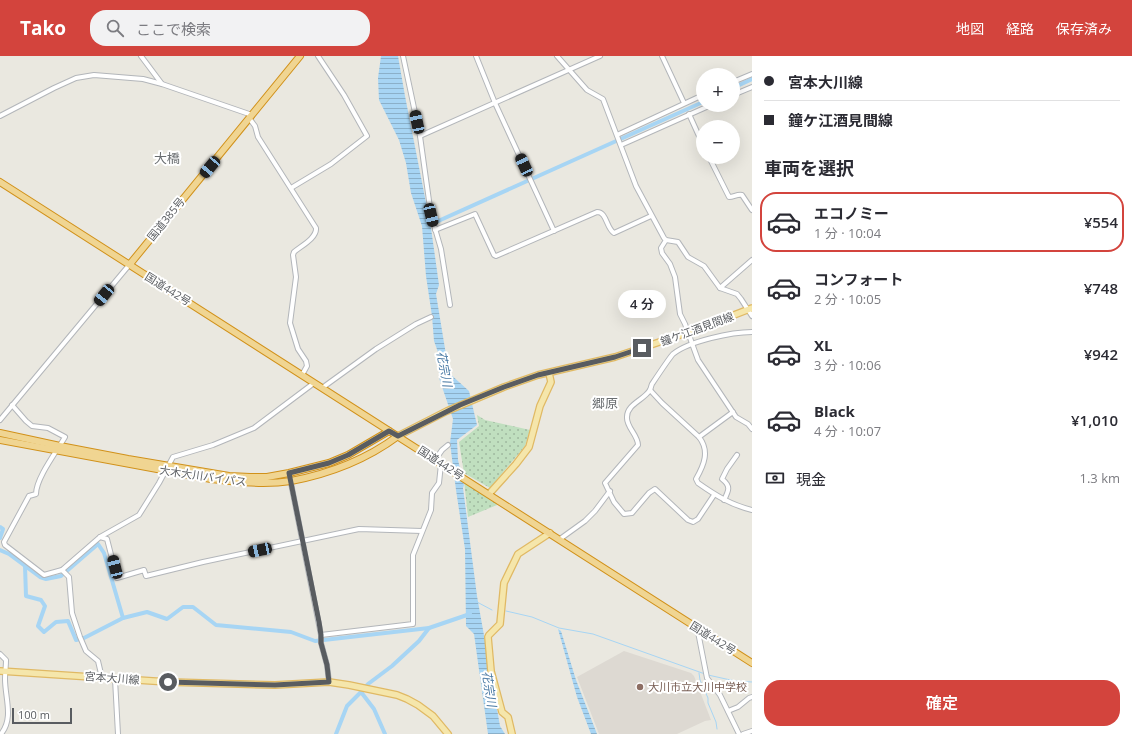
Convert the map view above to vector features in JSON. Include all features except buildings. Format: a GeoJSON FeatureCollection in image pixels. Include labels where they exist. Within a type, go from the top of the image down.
{"type":"FeatureCollection","features":[{"type":"Feature","properties":{"kind":"highway","name":"国道385号"},"geometry":{"type":"LineString","coordinates":[[130,264],[300,56]]}},
{"type":"Feature","properties":{"kind":"highway"},"geometry":{"type":"LineString","coordinates":[[0,182],[130,264]]}},
{"type":"Feature","properties":{"kind":"highway","name":"国道442号"},"geometry":{"type":"LineString","coordinates":[[130,264],[752,662]]}},
{"type":"Feature","properties":{"kind":"highway","name":"大木大川バイパス"},"geometry":{"type":"LineString","coordinates":[[166,468],[229,476],[267,476],[289,473],[329,463],[348,455],[389,431]]}},
{"type":"Feature","properties":{"kind":"highway","name":"大木大川バイパス"},"geometry":{"type":"LineString","coordinates":[[2,433],[22,437],[58,448]]}},
{"type":"Feature","properties":{"kind":"highway","name":"大木大川バイパス"},"geometry":{"type":"LineString","coordinates":[[1,440],[20,444],[58,448],[237,482],[264,482],[291,481],[324,472],[351,463],[401,438]]}},
{"type":"Feature","properties":{"kind":"main road","name":"鐘ケ江酒見間線"},"geometry":{"type":"LineString","coordinates":[[401,438],[447,411],[474,399],[538,375],[615,357],[750,309]]}},
{"type":"Feature","properties":{"kind":"main road"},"geometry":{"type":"LineString","coordinates":[[489,494],[529,447],[540,406],[551,382],[549,373]]}},
{"type":"Feature","properties":{"kind":"main road"},"geometry":{"type":"LineString","coordinates":[[512,734],[508,717],[502,712],[491,671],[488,637],[489,634],[500,624],[504,582],[518,554],[550,533]]}},
{"type":"Feature","properties":{"kind":"main road","name":"宮本大川線"},"geometry":{"type":"LineString","coordinates":[[3,672],[168,682],[261,685],[329,682],[359,686],[377,692],[397,696],[418,705],[433,716],[448,734]]}},
{"type":"Feature","properties":{"kind":"street"},"geometry":{"type":"LineString","coordinates":[[141,56],[162,84]]}},
{"type":"Feature","properties":{"kind":"street"},"geometry":{"type":"LineString","coordinates":[[291,188],[331,164],[367,136],[344,95],[318,56]]}},
{"type":"Feature","properties":{"kind":"street"},"geometry":{"type":"LineString","coordinates":[[403,56],[420,136],[431,215],[441,249],[450,305]]}},
{"type":"Feature","properties":{"kind":"street"},"geometry":{"type":"LineString","coordinates":[[476,56],[554,230]]}},
{"type":"Feature","properties":{"kind":"street"},"geometry":{"type":"LineString","coordinates":[[557,56],[587,90],[603,99],[636,186],[661,235],[666,240],[678,242],[688,256],[704,266],[720,288],[737,294],[750,309],[752,316]]}},
{"type":"Feature","properties":{"kind":"street"},"geometry":{"type":"LineString","coordinates":[[420,136],[600,56]]}},
{"type":"Feature","properties":{"kind":"street"},"geometry":{"type":"LineString","coordinates":[[662,56],[684,103]]}},
{"type":"Feature","properties":{"kind":"street"},"geometry":{"type":"LineString","coordinates":[[0,116],[76,78],[94,74],[142,79],[162,84],[251,116],[258,137],[316,228],[316,231],[312,237],[293,254],[296,285],[290,323],[298,349],[306,361],[307,366],[302,375]]}},
{"type":"Feature","properties":{"kind":"street"},"geometry":{"type":"LineString","coordinates":[[740,79],[752,74]]}},
{"type":"Feature","properties":{"kind":"street"},"geometry":{"type":"LineString","coordinates":[[740,93],[752,87]]}},
{"type":"Feature","properties":{"kind":"street"},"geometry":{"type":"LineString","coordinates":[[619,140],[684,103],[696,99]]}},
{"type":"Feature","properties":{"kind":"street"},"geometry":{"type":"LineString","coordinates":[[619,140],[696,111]]}},
{"type":"Feature","properties":{"kind":"street"},"geometry":{"type":"LineString","coordinates":[[689,114],[696,130]]}},
{"type":"Feature","properties":{"kind":"street"},"geometry":{"type":"LineString","coordinates":[[712,164],[729,197],[739,194],[742,195],[752,210]]}},
{"type":"Feature","properties":{"kind":"street"},"geometry":{"type":"LineString","coordinates":[[435,230],[475,214],[494,255],[496,256],[600,211],[610,229],[614,233],[651,216]]}},
{"type":"Feature","properties":{"kind":"street"},"geometry":{"type":"LineString","coordinates":[[666,240],[661,248],[662,253],[670,264],[675,277],[679,308],[700,366],[736,417],[748,424],[752,429]]}},
{"type":"Feature","properties":{"kind":"street"},"geometry":{"type":"LineString","coordinates":[[720,288],[752,260]]}},
{"type":"Feature","properties":{"kind":"street"},"geometry":{"type":"LineString","coordinates":[[1,418],[130,264]]}},
{"type":"Feature","properties":{"kind":"street"},"geometry":{"type":"LineString","coordinates":[[322,388],[376,349],[430,317]]}},
{"type":"Feature","properties":{"kind":"street"},"geometry":{"type":"LineString","coordinates":[[714,495],[698,519],[693,522],[688,520],[655,489],[649,493],[632,513],[624,514],[614,502],[605,483],[638,445],[636,437],[627,421],[628,412],[631,407],[650,390],[652,383],[672,355],[692,345],[720,336],[752,332]]}},
{"type":"Feature","properties":{"kind":"street"},"geometry":{"type":"LineString","coordinates":[[12,405],[32,426],[48,428],[66,437],[37,484],[36,494],[29,496],[4,542],[5,545],[44,575],[63,572],[100,537],[142,512],[173,457],[213,445],[254,428],[314,383]]}},
{"type":"Feature","properties":{"kind":"street"},"geometry":{"type":"LineString","coordinates":[[650,390],[704,442],[706,454],[703,467],[696,480],[698,483],[714,495],[752,510]]}},
{"type":"Feature","properties":{"kind":"street"},"geometry":{"type":"LineString","coordinates":[[699,436],[733,412]]}},
{"type":"Feature","properties":{"kind":"street"},"geometry":{"type":"LineString","coordinates":[[435,460],[442,450],[448,446]]}},
{"type":"Feature","properties":{"kind":"street"},"geometry":{"type":"LineString","coordinates":[[724,500],[729,488],[722,479],[737,455]]}},
{"type":"Feature","properties":{"kind":"street"},"geometry":{"type":"LineString","coordinates":[[321,639],[413,624],[413,555],[432,510],[432,493],[438,483],[441,464]]}},
{"type":"Feature","properties":{"kind":"street"},"geometry":{"type":"LineString","coordinates":[[289,473],[327,665],[329,682]]}},
{"type":"Feature","properties":{"kind":"street"},"geometry":{"type":"LineString","coordinates":[[560,539],[585,521],[595,511],[610,491]]}},
{"type":"Feature","properties":{"kind":"street"},"geometry":{"type":"LineString","coordinates":[[100,537],[107,539],[117,578],[144,570],[146,576],[203,562],[359,529],[422,531]]}},
{"type":"Feature","properties":{"kind":"street"},"geometry":{"type":"LineString","coordinates":[[63,572],[69,578],[72,613],[80,637],[86,651],[98,661],[102,678]]}},
{"type":"Feature","properties":{"kind":"street"},"geometry":{"type":"LineString","coordinates":[[699,629],[698,632],[707,678],[720,695],[739,734]]}},
{"type":"Feature","properties":{"kind":"street"},"geometry":{"type":"LineString","coordinates":[[0,654],[6,660],[3,672],[9,712],[8,721],[1,734]]}},
{"type":"Feature","properties":{"kind":"street"},"geometry":{"type":"LineString","coordinates":[[114,679],[118,734]]}},
{"type":"Feature","properties":{"kind":"street"},"geometry":{"type":"LineString","coordinates":[[728,711],[738,707],[752,697]]}},
{"type":"Feature","properties":{"kind":"street"},"geometry":{"type":"LineString","coordinates":[[743,734],[752,731]]}},
{"type":"Feature","properties":{"kind":"shaded area","name":"大川市立大川中学校"},"geometry":{"type":"Polygon","coordinates":[[[624,651],[691,673],[694,676],[711,720],[705,721],[677,734],[599,734],[577,677],[624,651]]]}},
{"type":"Feature","properties":{"kind":"green space"},"geometry":{"type":"Polygon","coordinates":[[[477,415],[485,420],[530,430],[525,446],[490,488],[464,473],[459,442],[479,426],[477,415]]]}},
{"type":"Feature","properties":{"kind":"green space"},"geometry":{"type":"Polygon","coordinates":[[[464,481],[495,498],[497,505],[468,517],[464,481]]]}},
{"type":"Feature","properties":{"kind":"water","name":"花宗川"},"geometry":{"type":"Polygon","coordinates":[[[381,56],[398,56],[431,228],[439,285],[436,294],[449,373],[469,391],[477,425],[457,440],[458,460],[464,485],[463,488],[477,596],[500,726],[505,734],[488,734],[474,634],[466,626],[465,549],[450,443],[453,419],[439,378],[439,355],[434,341],[426,276],[422,226],[411,193],[406,163],[399,140],[379,100],[378,78],[381,56]]]}},
{"type":"Feature","properties":{"kind":"water"},"geometry":{"type":"Polygon","coordinates":[[[558,629],[561,631],[576,680],[597,734],[591,734],[577,697],[558,629]]]}},
{"type":"Feature","properties":{"kind":"waterway"},"geometry":{"type":"LineString","coordinates":[[740,85],[752,79]]}},
{"type":"Feature","properties":{"kind":"waterway"},"geometry":{"type":"LineString","coordinates":[[436,222],[696,105]]}},
{"type":"Feature","properties":{"kind":"waterway"},"geometry":{"type":"LineString","coordinates":[[0,527],[3,529],[0,538]]}},
{"type":"Feature","properties":{"kind":"waterway"},"geometry":{"type":"LineString","coordinates":[[0,550],[9,554],[40,577],[46,579],[61,576],[98,544],[104,553],[123,618]]}},
{"type":"Feature","properties":{"kind":"waterway"},"geometry":{"type":"LineString","coordinates":[[25,566],[26,596],[41,600],[45,606],[38,626],[44,632],[56,622],[68,621],[76,640],[84,638],[123,618],[147,612],[167,619],[183,607],[193,607],[216,625],[291,632],[315,641],[429,628]]}},
{"type":"Feature","properties":{"kind":"waterway"},"geometry":{"type":"LineString","coordinates":[[477,602],[492,610]]}},
{"type":"Feature","properties":{"kind":"waterway"},"geometry":{"type":"LineString","coordinates":[[506,611],[532,617],[559,628],[593,634],[705,674]]}},
{"type":"Feature","properties":{"kind":"waterway"},"geometry":{"type":"LineString","coordinates":[[336,734],[347,706],[368,684],[392,666],[419,641],[429,628],[470,614]]}},
{"type":"Feature","properties":{"kind":"waterway"},"geometry":{"type":"LineString","coordinates":[[699,673],[717,729]]}},
{"type":"Feature","properties":{"kind":"waterway"},"geometry":{"type":"LineString","coordinates":[[708,675],[735,681],[752,682]]}},
{"type":"Feature","properties":{"kind":"waterway"},"geometry":{"type":"LineString","coordinates":[[361,692],[374,709],[385,734]]}},
{"type":"Feature","properties":{"kind":"place","name":"大川市立大川中学校"},"geometry":{"type":"Point","coordinates":[640,687]}},
{"type":"Feature","properties":{"kind":"district","name":"大橋"},"geometry":{"type":"Point","coordinates":[167,158]}},
{"type":"Feature","properties":{"kind":"district","name":"郷原"},"geometry":{"type":"Point","coordinates":[605,403]}},
{"type":"Feature","properties":{"kind":"route"},"geometry":{"type":"LineString","coordinates":[[168,682],[275,685],[329,682],[327,665],[321,643],[319,622],[289,473],[329,463],[348,455],[389,431],[398,436],[447,411],[504,387],[538,375],[615,357],[642,348]]}}]}
